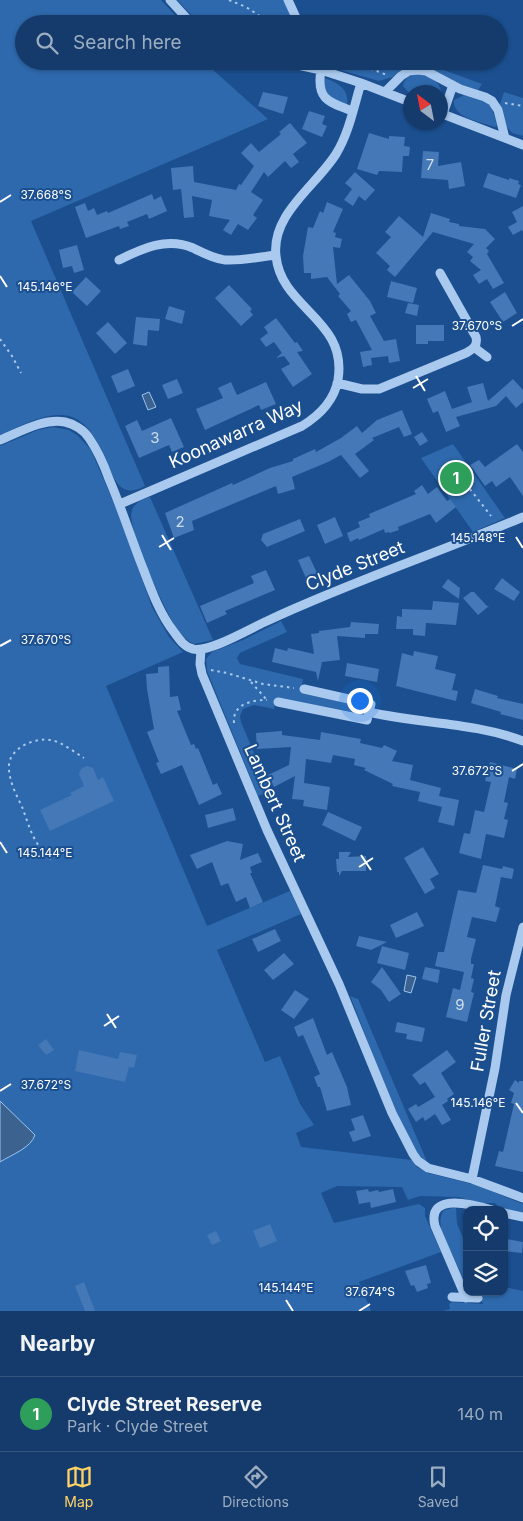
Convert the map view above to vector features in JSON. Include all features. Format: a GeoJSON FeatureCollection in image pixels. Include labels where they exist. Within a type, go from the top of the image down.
{"type":"FeatureCollection","features":[{"type":"Feature","properties":{"kind":"street"},"geometry":{"type":"LineString","coordinates":[[170,0],[184,15]]}},
{"type":"Feature","properties":{"kind":"street"},"geometry":{"type":"LineString","coordinates":[[288,0],[295,15]]}},
{"type":"Feature","properties":{"kind":"street"},"geometry":{"type":"LineString","coordinates":[[317,70],[319,85],[323,96],[352,111]]}},
{"type":"Feature","properties":{"kind":"street"},"geometry":{"type":"LineString","coordinates":[[325,70],[403,99]]}},
{"type":"Feature","properties":{"kind":"street"},"geometry":{"type":"LineString","coordinates":[[385,92],[396,80],[409,71],[418,70],[430,73],[452,85],[488,98],[496,106],[505,138]]}},
{"type":"Feature","properties":{"kind":"street","name":"Koonawarra Way"},"geometry":{"type":"LineString","coordinates":[[120,504],[302,426],[320,413],[328,404],[337,383],[339,364],[332,339],[320,322],[298,300],[281,275],[276,256],[277,238],[282,222],[336,154],[362,83]]}},
{"type":"Feature","properties":{"kind":"street"},"geometry":{"type":"LineString","coordinates":[[448,97],[452,85]]}},
{"type":"Feature","properties":{"kind":"street"},"geometry":{"type":"LineString","coordinates":[[448,116],[523,145]]}},
{"type":"Feature","properties":{"kind":"street"},"geometry":{"type":"LineString","coordinates":[[119,260],[149,246],[170,243],[186,245],[211,257],[225,260],[276,256]]}},
{"type":"Feature","properties":{"kind":"street"},"geometry":{"type":"LineString","coordinates":[[337,383],[362,389],[379,389],[475,348],[477,344],[476,337],[440,274]]}},
{"type":"Feature","properties":{"kind":"street"},"geometry":{"type":"LineString","coordinates":[[475,348],[487,357]]}},
{"type":"Feature","properties":{"kind":"street"},"geometry":{"type":"LineString","coordinates":[[0,440],[50,422],[71,424],[86,434],[96,449],[120,504],[150,588],[164,618],[183,643],[191,649],[200,650]]}},
{"type":"Feature","properties":{"kind":"street","name":"Clyde Street"},"geometry":{"type":"LineString","coordinates":[[200,650],[216,645],[284,613],[390,569],[471,539],[523,517]]}},
{"type":"Feature","properties":{"kind":"street","name":"Lambert Street"},"geometry":{"type":"LineString","coordinates":[[200,650],[202,674],[267,830],[286,867],[339,984],[387,1102],[418,1162],[425,1167],[472,1179],[523,1198]]}},
{"type":"Feature","properties":{"kind":"street"},"geometry":{"type":"LineString","coordinates":[[304,689],[369,712]]}},
{"type":"Feature","properties":{"kind":"street"},"geometry":{"type":"LineString","coordinates":[[278,702],[448,722],[523,741]]}},
{"type":"Feature","properties":{"kind":"street","name":"Fuller Street"},"geometry":{"type":"LineString","coordinates":[[472,1179],[495,1068],[506,995],[523,928]]}},
{"type":"Feature","properties":{"kind":"street"},"geometry":{"type":"LineString","coordinates":[[466,1298],[434,1223],[436,1212],[443,1205],[462,1202],[477,1206]]}},
{"type":"Feature","properties":{"kind":"street"},"geometry":{"type":"LineString","coordinates":[[508,1214],[523,1217]]}},
{"type":"Feature","properties":{"kind":"street"},"geometry":{"type":"LineString","coordinates":[[452,1297],[478,1298]]}},
{"type":"Feature","properties":{"kind":"path"},"geometry":{"type":"LineString","coordinates":[[228,0],[258,15]]}},
{"type":"Feature","properties":{"kind":"path"},"geometry":{"type":"LineString","coordinates":[[374,70],[396,80]]}},
{"type":"Feature","properties":{"kind":"path"},"geometry":{"type":"LineString","coordinates":[[496,106],[506,103],[523,106]]}},
{"type":"Feature","properties":{"kind":"path"},"geometry":{"type":"LineString","coordinates":[[0,339],[21,373]]}},
{"type":"Feature","properties":{"kind":"path"},"geometry":{"type":"LineString","coordinates":[[466,484],[491,516]]}},
{"type":"Feature","properties":{"kind":"path"},"geometry":{"type":"LineString","coordinates":[[202,674],[216,670],[263,684],[304,689]]}},
{"type":"Feature","properties":{"kind":"path"},"geometry":{"type":"LineString","coordinates":[[234,724],[234,715],[241,706],[253,701],[270,701],[262,696],[250,681]]}},
{"type":"Feature","properties":{"kind":"path"},"geometry":{"type":"LineString","coordinates":[[51,859],[38,845],[28,824],[11,779],[10,758],[22,746],[45,739],[55,741],[84,758]]}},
{"type":"Feature","properties":{"kind":"shaded area"},"geometry":{"type":"Polygon","coordinates":[[[0,0],[161,0],[175,15],[15,15],[15,70],[213,70],[268,119],[31,221],[145,486],[134,490],[127,490],[120,485],[113,476],[95,438],[76,419],[54,415],[30,422],[0,435],[0,0]]]}},
{"type":"Feature","properties":{"kind":"shaded area"},"geometry":{"type":"Polygon","coordinates":[[[177,0],[284,0],[291,15],[191,15],[177,0]]]}},
{"type":"Feature","properties":{"kind":"shaded area"},"geometry":{"type":"Polygon","coordinates":[[[340,70],[403,70],[393,77],[379,81],[340,70]]]}},
{"type":"Feature","properties":{"kind":"shaded area"},"geometry":{"type":"Polygon","coordinates":[[[433,70],[444,70],[482,84],[478,90],[464,86],[433,70]]]}},
{"type":"Feature","properties":{"kind":"shaded area"},"geometry":{"type":"Polygon","coordinates":[[[412,75],[428,76],[436,81],[438,85],[403,85],[408,77],[412,75]]]}},
{"type":"Feature","properties":{"kind":"shaded area"},"geometry":{"type":"Polygon","coordinates":[[[324,78],[342,87],[347,95],[347,105],[335,101],[324,93],[324,78]]]}},
{"type":"Feature","properties":{"kind":"shaded area"},"geometry":{"type":"Polygon","coordinates":[[[504,92],[523,98],[523,136],[512,133],[507,127],[500,104],[504,92]]]}},
{"type":"Feature","properties":{"kind":"shaded area"},"geometry":{"type":"Polygon","coordinates":[[[464,95],[479,98],[488,103],[497,126],[475,121],[462,115],[455,106],[454,100],[464,95]]]}},
{"type":"Feature","properties":{"kind":"shaded area"},"geometry":{"type":"Polygon","coordinates":[[[149,392],[156,407],[148,410],[142,395],[149,392]]]}},
{"type":"Feature","properties":{"kind":"shaded area"},"geometry":{"type":"Polygon","coordinates":[[[53,427],[69,430],[77,435],[91,450],[118,513],[152,607],[169,637],[183,652],[106,686],[207,926],[290,891],[301,914],[217,950],[265,1062],[280,1056],[300,1104],[314,1125],[296,1133],[301,1147],[412,1160],[417,1167],[428,1173],[476,1185],[523,1204],[523,1214],[508,1211],[508,1206],[498,1206],[495,1203],[480,1203],[458,1197],[420,1196],[408,1200],[402,1187],[337,1186],[321,1193],[334,1223],[419,1204],[425,1208],[425,1216],[441,1252],[359,1282],[371,1311],[0,1311],[0,446],[38,430],[53,427]]]}},
{"type":"Feature","properties":{"kind":"shaded area"},"geometry":{"type":"Polygon","coordinates":[[[453,444],[505,518],[473,532],[421,458],[453,444]]]}},
{"type":"Feature","properties":{"kind":"shaded area"},"geometry":{"type":"Polygon","coordinates":[[[150,497],[213,640],[194,644],[181,634],[173,623],[148,571],[135,534],[132,510],[137,503],[150,497]]]}},
{"type":"Feature","properties":{"kind":"shaded area"},"geometry":{"type":"Polygon","coordinates":[[[281,621],[287,632],[240,653],[237,658],[240,664],[303,679],[301,691],[363,706],[365,710],[360,715],[276,699],[274,709],[254,705],[243,709],[240,716],[241,722],[270,791],[258,796],[207,671],[206,659],[212,652],[243,640],[281,621]]]}},
{"type":"Feature","properties":{"kind":"shaded area"},"geometry":{"type":"Polygon","coordinates":[[[407,975],[416,977],[411,993],[404,991],[407,975]]]}},
{"type":"Feature","properties":{"kind":"shaded area"},"geometry":{"type":"Polygon","coordinates":[[[350,996],[358,999],[428,1164],[419,1155],[397,1114],[350,996]]]}},
{"type":"Feature","properties":{"kind":"shaded area"},"geometry":{"type":"Polygon","coordinates":[[[0,1101],[35,1135],[33,1140],[20,1151],[0,1162],[0,1101]]]}},
{"type":"Feature","properties":{"kind":"shaded area"},"geometry":{"type":"Polygon","coordinates":[[[456,1207],[457,1224],[463,1238],[463,1278],[442,1232],[441,1218],[444,1210],[456,1207]]]}},
{"type":"Feature","properties":{"kind":"shaded area"},"geometry":{"type":"Polygon","coordinates":[[[508,1288],[523,1291],[523,1311],[443,1311],[450,1309],[449,1304],[452,1302],[483,1304],[479,1296],[508,1296],[508,1288]]]}},
{"type":"Feature","properties":{"kind":"building"},"geometry":{"type":"Polygon","coordinates":[[[263,92],[288,97],[283,114],[258,106],[263,92]]]}},
{"type":"Feature","properties":{"kind":"building"},"geometry":{"type":"Polygon","coordinates":[[[309,111],[325,116],[322,124],[327,126],[322,137],[302,129],[309,111]]]}},
{"type":"Feature","properties":{"kind":"building"},"geometry":{"type":"Polygon","coordinates":[[[290,123],[307,143],[293,154],[299,162],[291,168],[285,161],[268,177],[264,172],[251,192],[263,200],[253,215],[257,218],[248,230],[238,224],[231,235],[223,230],[230,220],[209,216],[212,200],[192,196],[194,217],[184,218],[181,189],[173,190],[171,168],[193,166],[194,182],[236,190],[254,166],[241,153],[251,143],[259,152],[281,134],[279,132],[290,123]]]}},
{"type":"Feature","properties":{"kind":"building"},"geometry":{"type":"Polygon","coordinates":[[[369,133],[389,139],[389,136],[405,137],[404,146],[410,147],[409,156],[403,156],[402,172],[379,171],[377,175],[357,169],[369,133]]]}},
{"type":"Feature","properties":{"kind":"building"},"geometry":{"type":"Polygon","coordinates":[[[423,151],[439,152],[438,166],[461,162],[465,186],[449,189],[448,180],[421,178],[423,151]]]}},
{"type":"Feature","properties":{"kind":"building"},"geometry":{"type":"Polygon","coordinates":[[[355,172],[375,190],[365,201],[359,196],[353,206],[344,200],[352,189],[345,183],[355,172]]]}},
{"type":"Feature","properties":{"kind":"building"},"geometry":{"type":"Polygon","coordinates":[[[488,173],[509,180],[509,178],[519,181],[518,184],[521,185],[516,198],[483,187],[488,173]]]}},
{"type":"Feature","properties":{"kind":"building"},"geometry":{"type":"Polygon","coordinates":[[[152,194],[154,200],[161,196],[167,211],[149,219],[147,214],[127,222],[129,226],[120,229],[119,226],[86,238],[75,207],[85,203],[88,211],[94,208],[97,215],[107,211],[108,213],[152,194]]]}},
{"type":"Feature","properties":{"kind":"building"},"geometry":{"type":"Polygon","coordinates":[[[327,202],[343,209],[333,232],[336,233],[335,237],[342,239],[340,248],[333,247],[337,284],[349,275],[370,301],[376,313],[370,316],[384,341],[396,339],[400,361],[389,363],[388,356],[371,358],[372,365],[363,367],[360,352],[372,350],[356,320],[351,322],[347,314],[351,311],[338,296],[340,294],[327,277],[311,279],[311,273],[304,273],[303,256],[308,227],[313,228],[320,211],[323,213],[327,202]]]}},
{"type":"Feature","properties":{"kind":"building"},"geometry":{"type":"Polygon","coordinates":[[[523,206],[523,232],[522,230],[513,235],[508,227],[517,222],[512,212],[523,206]]]}},
{"type":"Feature","properties":{"kind":"building"},"geometry":{"type":"Polygon","coordinates":[[[431,213],[450,219],[449,222],[459,224],[459,226],[485,229],[495,239],[486,248],[489,251],[487,254],[504,283],[493,289],[487,279],[479,284],[473,275],[481,270],[470,261],[473,257],[467,252],[474,244],[433,232],[395,277],[387,270],[390,266],[376,253],[391,237],[385,232],[399,216],[423,237],[431,213]]]}},
{"type":"Feature","properties":{"kind":"building"},"geometry":{"type":"Polygon","coordinates":[[[77,245],[84,270],[74,273],[72,266],[63,268],[59,250],[77,245]]]}},
{"type":"Feature","properties":{"kind":"building"},"geometry":{"type":"Polygon","coordinates":[[[86,277],[101,291],[87,306],[72,292],[86,277]]]}},
{"type":"Feature","properties":{"kind":"building"},"geometry":{"type":"Polygon","coordinates":[[[391,281],[417,288],[413,303],[387,297],[391,281]]]}},
{"type":"Feature","properties":{"kind":"building"},"geometry":{"type":"Polygon","coordinates":[[[229,285],[252,309],[250,311],[253,315],[241,326],[215,298],[229,285]]]}},
{"type":"Feature","properties":{"kind":"building"},"geometry":{"type":"Polygon","coordinates":[[[505,292],[517,313],[503,322],[490,302],[505,292]]]}},
{"type":"Feature","properties":{"kind":"building"},"geometry":{"type":"Polygon","coordinates":[[[408,303],[419,305],[417,316],[405,313],[408,303]]]}},
{"type":"Feature","properties":{"kind":"building"},"geometry":{"type":"Polygon","coordinates":[[[169,306],[185,311],[182,324],[165,319],[169,306]]]}},
{"type":"Feature","properties":{"kind":"building"},"geometry":{"type":"Polygon","coordinates":[[[136,317],[160,319],[159,331],[148,330],[147,346],[133,344],[136,317]]]}},
{"type":"Feature","properties":{"kind":"building"},"geometry":{"type":"Polygon","coordinates":[[[276,318],[303,351],[297,352],[312,374],[293,387],[281,369],[290,364],[284,356],[276,358],[282,353],[274,342],[266,347],[260,339],[268,333],[264,327],[276,318]]]}},
{"type":"Feature","properties":{"kind":"building"},"geometry":{"type":"Polygon","coordinates":[[[108,322],[127,343],[115,354],[96,333],[108,322]]]}},
{"type":"Feature","properties":{"kind":"building"},"geometry":{"type":"Polygon","coordinates":[[[416,325],[444,325],[444,341],[428,341],[428,344],[416,344],[416,325]]]}},
{"type":"Feature","properties":{"kind":"building"},"geometry":{"type":"Polygon","coordinates":[[[128,369],[135,386],[118,393],[111,376],[128,369]]]}},
{"type":"Feature","properties":{"kind":"building"},"geometry":{"type":"Polygon","coordinates":[[[177,379],[183,393],[168,399],[162,385],[177,379]]]}},
{"type":"Feature","properties":{"kind":"building"},"geometry":{"type":"Polygon","coordinates":[[[513,379],[523,390],[523,402],[516,408],[506,396],[496,406],[456,417],[460,426],[446,432],[438,411],[433,413],[427,399],[445,391],[452,409],[472,402],[467,387],[483,383],[488,401],[513,379]]]}},
{"type":"Feature","properties":{"kind":"building"},"geometry":{"type":"Polygon","coordinates":[[[231,382],[237,395],[266,382],[276,404],[261,410],[259,405],[205,430],[196,409],[223,398],[218,388],[231,382]]]}},
{"type":"Feature","properties":{"kind":"building"},"geometry":{"type":"Polygon","coordinates":[[[402,410],[412,434],[404,437],[399,427],[372,438],[374,440],[355,454],[369,471],[360,478],[341,455],[292,477],[295,489],[278,494],[276,486],[192,521],[194,530],[174,538],[165,513],[232,483],[233,485],[270,468],[293,461],[293,459],[315,449],[316,452],[341,438],[357,426],[362,433],[377,420],[402,410]]]}},
{"type":"Feature","properties":{"kind":"building"},"geometry":{"type":"Polygon","coordinates":[[[171,418],[184,447],[172,452],[169,445],[139,458],[125,426],[137,420],[142,431],[171,418]]]}},
{"type":"Feature","properties":{"kind":"building"},"geometry":{"type":"Polygon","coordinates":[[[422,432],[428,441],[420,446],[414,437],[422,432]]]}},
{"type":"Feature","properties":{"kind":"building"},"geometry":{"type":"Polygon","coordinates":[[[517,444],[523,452],[523,496],[510,477],[496,487],[492,481],[485,486],[470,465],[479,460],[485,467],[517,444]]]}},
{"type":"Feature","properties":{"kind":"building"},"geometry":{"type":"Polygon","coordinates":[[[422,485],[428,494],[437,487],[447,501],[450,499],[456,507],[436,523],[430,514],[398,527],[399,530],[385,533],[384,529],[350,542],[347,533],[360,527],[358,522],[370,517],[369,514],[416,494],[414,491],[422,485]]]}},
{"type":"Feature","properties":{"kind":"building"},"geometry":{"type":"Polygon","coordinates":[[[335,517],[343,536],[325,544],[317,525],[335,517]]]}},
{"type":"Feature","properties":{"kind":"building"},"geometry":{"type":"Polygon","coordinates":[[[300,519],[305,531],[267,547],[261,540],[263,534],[300,519]]]}},
{"type":"Feature","properties":{"kind":"building"},"geometry":{"type":"Polygon","coordinates":[[[309,556],[317,573],[306,578],[298,560],[309,556]]]}},
{"type":"Feature","properties":{"kind":"building"},"geometry":{"type":"Polygon","coordinates":[[[266,570],[275,590],[225,611],[227,614],[207,623],[200,606],[254,583],[251,576],[266,570]]]}},
{"type":"Feature","properties":{"kind":"building"},"geometry":{"type":"Polygon","coordinates":[[[502,578],[520,592],[514,601],[494,589],[502,578]]]}},
{"type":"Feature","properties":{"kind":"building"},"geometry":{"type":"Polygon","coordinates":[[[448,579],[460,588],[459,599],[442,587],[448,579]]]}},
{"type":"Feature","properties":{"kind":"building"},"geometry":{"type":"Polygon","coordinates":[[[474,592],[489,606],[478,615],[463,598],[474,592]]]}},
{"type":"Feature","properties":{"kind":"building"},"geometry":{"type":"Polygon","coordinates":[[[433,601],[459,603],[456,625],[426,623],[425,636],[413,635],[413,629],[396,629],[397,616],[402,617],[402,609],[432,610],[433,601]]]}},
{"type":"Feature","properties":{"kind":"building"},"geometry":{"type":"Polygon","coordinates":[[[351,622],[379,624],[378,634],[365,634],[365,638],[337,636],[340,660],[322,662],[318,681],[316,672],[272,662],[275,648],[287,651],[288,648],[314,654],[311,634],[319,633],[319,631],[350,627],[351,622]]]}},
{"type":"Feature","properties":{"kind":"building"},"geometry":{"type":"Polygon","coordinates":[[[414,651],[438,656],[435,669],[456,674],[452,690],[458,691],[456,701],[396,686],[402,653],[413,656],[414,651]]]}},
{"type":"Feature","properties":{"kind":"building"},"geometry":{"type":"Polygon","coordinates":[[[347,663],[379,669],[377,682],[345,676],[347,663]]]}},
{"type":"Feature","properties":{"kind":"building"},"geometry":{"type":"Polygon","coordinates":[[[169,666],[170,697],[178,696],[181,710],[177,711],[191,745],[194,744],[196,749],[198,748],[213,785],[217,783],[222,794],[199,805],[182,765],[161,774],[156,763],[159,762],[147,732],[154,729],[146,674],[158,673],[158,667],[169,666]]]}},
{"type":"Feature","properties":{"kind":"building"},"geometry":{"type":"Polygon","coordinates":[[[475,689],[498,696],[497,698],[523,704],[523,720],[471,703],[475,689]]]}},
{"type":"Feature","properties":{"kind":"building"},"geometry":{"type":"Polygon","coordinates":[[[282,731],[282,735],[320,740],[321,732],[361,739],[360,743],[382,748],[384,745],[397,751],[392,761],[413,765],[410,780],[441,788],[439,796],[459,800],[454,826],[438,822],[442,807],[418,801],[420,792],[392,786],[393,784],[364,770],[366,768],[354,765],[355,759],[333,755],[331,763],[306,759],[304,783],[330,787],[327,810],[303,806],[304,800],[292,799],[295,776],[274,787],[268,775],[289,765],[291,747],[257,749],[256,733],[282,731]]]}},
{"type":"Feature","properties":{"kind":"building"},"geometry":{"type":"Polygon","coordinates":[[[490,762],[517,769],[515,779],[509,777],[504,802],[508,803],[504,819],[508,820],[504,838],[486,834],[481,859],[459,853],[464,833],[470,834],[475,810],[484,812],[491,782],[485,781],[490,762]]]}},
{"type":"Feature","properties":{"kind":"building"},"geometry":{"type":"Polygon","coordinates":[[[87,766],[93,768],[98,780],[103,777],[114,801],[50,831],[40,810],[72,795],[70,793],[84,786],[79,774],[81,769],[87,766]]]}},
{"type":"Feature","properties":{"kind":"building"},"geometry":{"type":"Polygon","coordinates":[[[233,808],[236,820],[208,828],[205,815],[233,808]]]}},
{"type":"Feature","properties":{"kind":"building"},"geometry":{"type":"Polygon","coordinates":[[[328,812],[362,827],[355,841],[322,825],[328,812]]]}},
{"type":"Feature","properties":{"kind":"building"},"geometry":{"type":"Polygon","coordinates":[[[227,841],[243,844],[240,860],[258,853],[262,862],[250,867],[252,873],[250,873],[263,902],[250,908],[246,897],[236,902],[228,883],[221,886],[212,862],[197,869],[190,855],[227,841]]]}},
{"type":"Feature","properties":{"kind":"building"},"geometry":{"type":"Polygon","coordinates":[[[423,847],[439,874],[430,879],[435,888],[425,894],[404,858],[423,847]]]}},
{"type":"Feature","properties":{"kind":"building"},"geometry":{"type":"Polygon","coordinates":[[[339,852],[351,852],[348,857],[366,856],[366,871],[342,871],[339,876],[336,859],[339,859],[339,852]]]}},
{"type":"Feature","properties":{"kind":"building"},"geometry":{"type":"Polygon","coordinates":[[[483,865],[502,869],[503,866],[514,869],[512,879],[501,877],[495,906],[500,908],[496,922],[472,917],[467,937],[476,939],[471,959],[471,964],[474,964],[471,978],[474,979],[471,992],[474,993],[467,1022],[446,1017],[453,988],[460,990],[464,972],[435,966],[438,952],[444,952],[458,890],[476,893],[483,865]]]}},
{"type":"Feature","properties":{"kind":"building"},"geometry":{"type":"Polygon","coordinates":[[[417,912],[424,926],[396,938],[390,925],[417,912]]]}},
{"type":"Feature","properties":{"kind":"building"},"geometry":{"type":"Polygon","coordinates":[[[275,929],[281,941],[258,952],[252,939],[275,929]]]}},
{"type":"Feature","properties":{"kind":"building"},"geometry":{"type":"Polygon","coordinates":[[[359,936],[387,942],[371,950],[356,946],[359,936]]]}},
{"type":"Feature","properties":{"kind":"building"},"geometry":{"type":"Polygon","coordinates":[[[382,946],[409,953],[405,970],[377,963],[382,946]]]}},
{"type":"Feature","properties":{"kind":"building"},"geometry":{"type":"Polygon","coordinates":[[[284,953],[294,964],[273,980],[264,970],[284,953]]]}},
{"type":"Feature","properties":{"kind":"building"},"geometry":{"type":"Polygon","coordinates":[[[382,967],[401,994],[389,1002],[381,990],[371,982],[382,967]]]}},
{"type":"Feature","properties":{"kind":"building"},"geometry":{"type":"Polygon","coordinates":[[[425,967],[440,970],[438,983],[422,979],[425,967]]]}},
{"type":"Feature","properties":{"kind":"building"},"geometry":{"type":"Polygon","coordinates":[[[295,990],[309,999],[294,1019],[281,1010],[295,990]]]}},
{"type":"Feature","properties":{"kind":"building"},"geometry":{"type":"Polygon","coordinates":[[[313,1018],[327,1055],[332,1052],[347,1087],[351,1105],[327,1111],[320,1087],[318,1087],[314,1077],[320,1074],[303,1035],[298,1037],[294,1027],[313,1018]]]}},
{"type":"Feature","properties":{"kind":"building"},"geometry":{"type":"Polygon","coordinates":[[[397,1022],[425,1028],[422,1042],[406,1039],[407,1034],[395,1032],[397,1022]]]}},
{"type":"Feature","properties":{"kind":"building"},"geometry":{"type":"Polygon","coordinates":[[[46,1039],[54,1050],[46,1055],[38,1045],[46,1039]]]}},
{"type":"Feature","properties":{"kind":"building"},"geometry":{"type":"Polygon","coordinates":[[[79,1050],[118,1059],[120,1052],[137,1055],[134,1068],[129,1067],[125,1082],[75,1071],[79,1050]]]}},
{"type":"Feature","properties":{"kind":"building"},"geometry":{"type":"Polygon","coordinates":[[[447,1050],[456,1062],[441,1073],[454,1094],[442,1105],[451,1120],[442,1125],[435,1114],[425,1121],[423,1117],[416,1122],[408,1109],[416,1104],[418,1107],[435,1097],[425,1082],[420,1085],[412,1075],[447,1050]]]}},
{"type":"Feature","properties":{"kind":"building"},"geometry":{"type":"Polygon","coordinates":[[[515,1080],[519,1083],[519,1081],[523,1081],[523,1172],[495,1166],[499,1151],[503,1152],[514,1104],[511,1103],[514,1093],[509,1090],[515,1080]]]}},
{"type":"Feature","properties":{"kind":"building"},"geometry":{"type":"Polygon","coordinates":[[[363,1115],[371,1136],[353,1142],[349,1132],[355,1130],[351,1119],[363,1115]]]}},
{"type":"Feature","properties":{"kind":"building"},"geometry":{"type":"Polygon","coordinates":[[[368,1189],[369,1192],[378,1190],[379,1192],[393,1189],[396,1202],[371,1208],[370,1202],[359,1204],[356,1191],[368,1189]]]}},
{"type":"Feature","properties":{"kind":"building"},"geometry":{"type":"Polygon","coordinates":[[[270,1224],[277,1241],[260,1248],[253,1231],[270,1224]]]}},
{"type":"Feature","properties":{"kind":"building"},"geometry":{"type":"Polygon","coordinates":[[[216,1231],[221,1241],[212,1245],[207,1235],[216,1231]]]}},
{"type":"Feature","properties":{"kind":"building"},"geometry":{"type":"Polygon","coordinates":[[[508,1239],[523,1242],[522,1253],[508,1251],[508,1239]]]}},
{"type":"Feature","properties":{"kind":"building"},"geometry":{"type":"Polygon","coordinates":[[[426,1265],[431,1283],[427,1284],[428,1288],[417,1292],[414,1285],[411,1286],[405,1271],[426,1265]]]}},
{"type":"Feature","properties":{"kind":"building"},"geometry":{"type":"Polygon","coordinates":[[[84,1282],[95,1311],[85,1311],[75,1286],[84,1282]]]}},
{"type":"Feature","properties":{"kind":"place","name":"Clyde Street Reserve"},"geometry":{"type":"Point","coordinates":[456,478]}}]}
